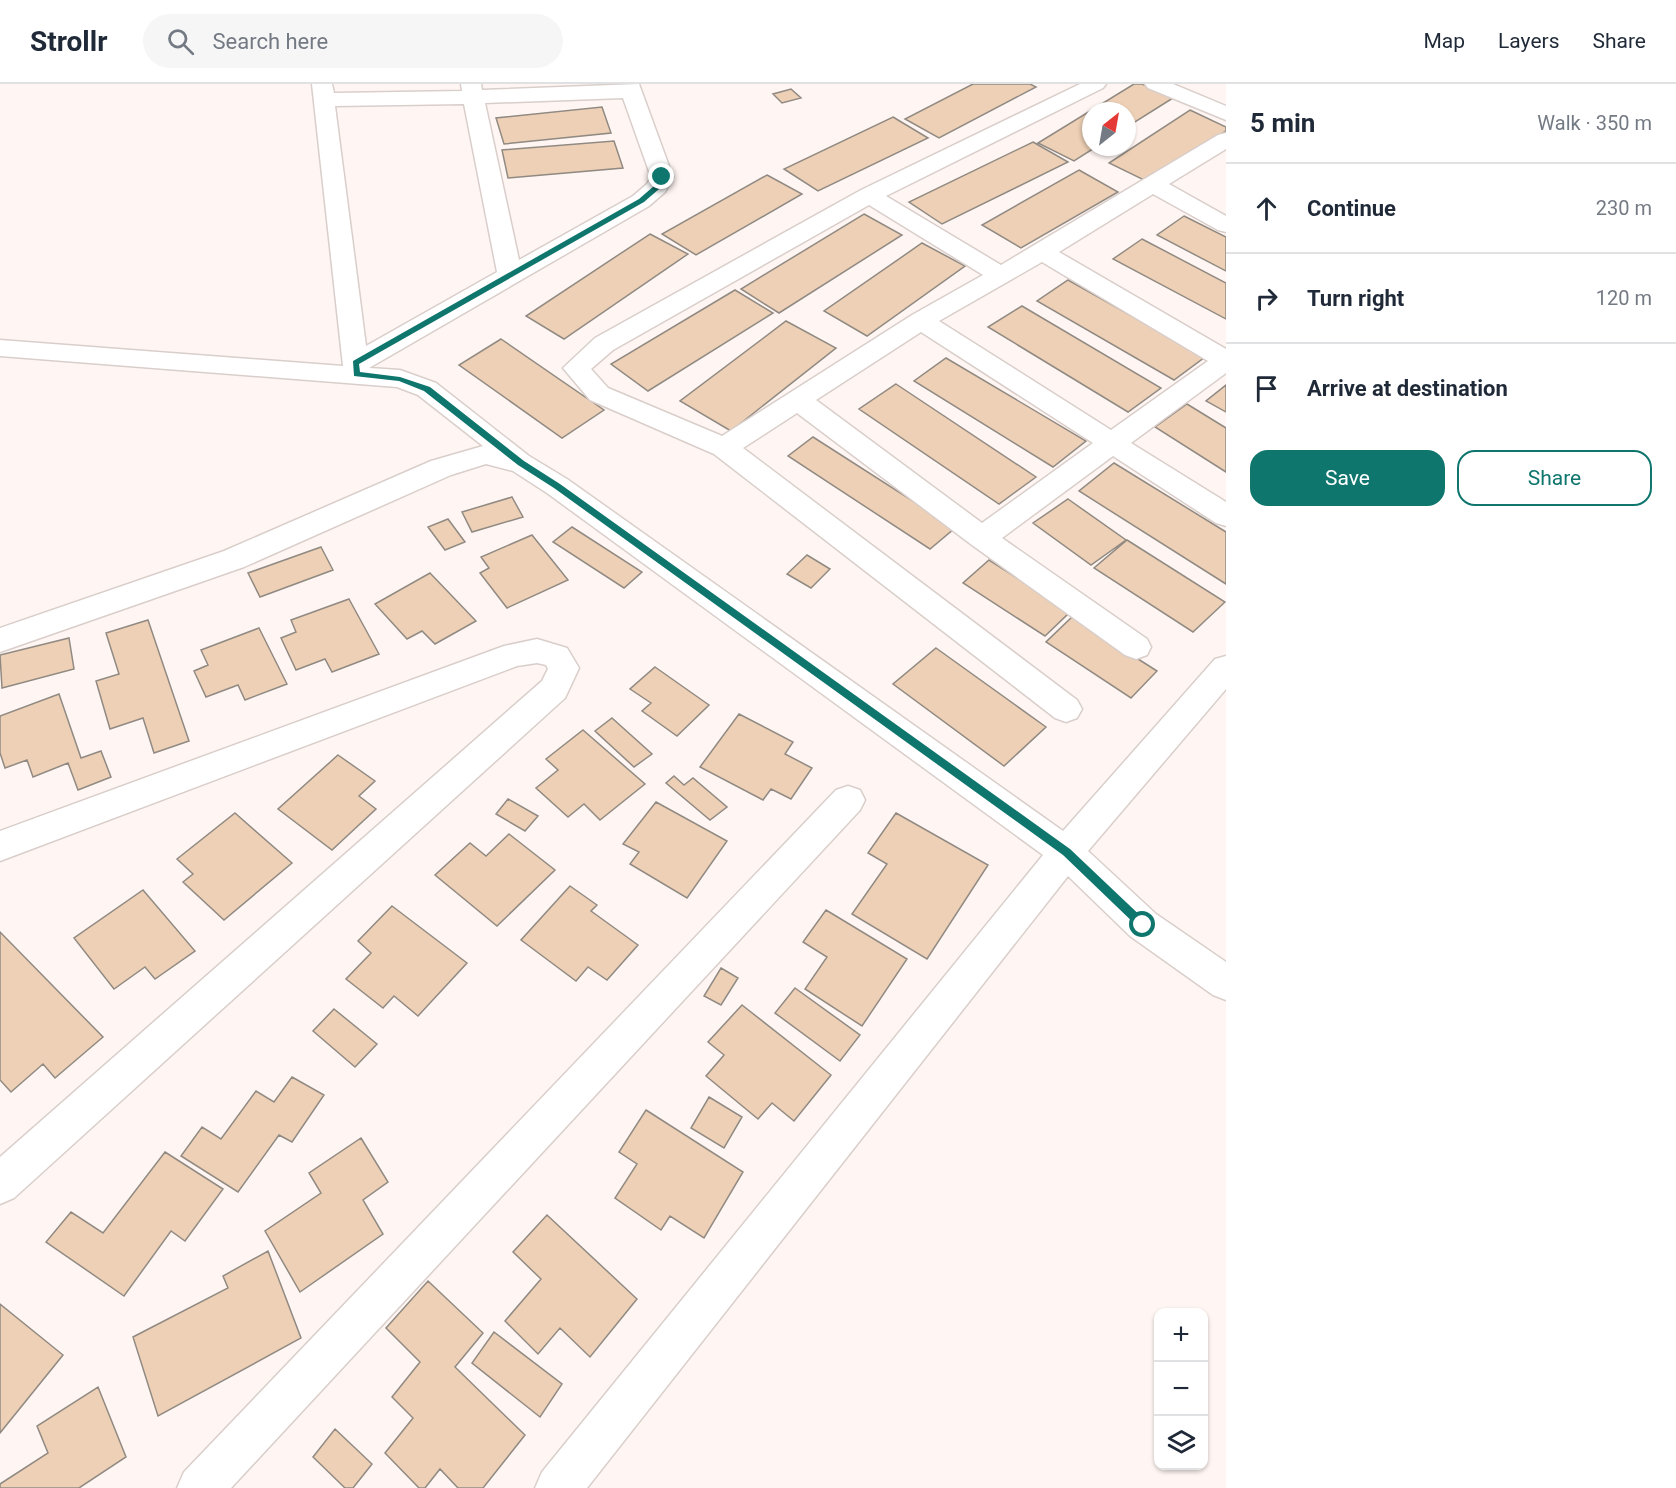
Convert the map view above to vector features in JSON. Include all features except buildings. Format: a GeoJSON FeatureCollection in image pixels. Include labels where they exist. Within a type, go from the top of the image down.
{"type":"FeatureCollection","features":[{"type":"Feature","properties":{"kind":"street"},"geometry":{"type":"LineString","coordinates":[[1066,709],[724,447],[599,394],[576,368],[604,344],[869,195],[1096,84]]}},
{"type":"Feature","properties":{"kind":"street"},"geometry":{"type":"LineString","coordinates":[[1155,84],[1226,114]]}},
{"type":"Feature","properties":{"kind":"street"},"geometry":{"type":"LineString","coordinates":[[630,88],[662,177],[657,187],[641,201],[356,368],[323,92],[630,88]]}},
{"type":"Feature","properties":{"kind":"street"},"geometry":{"type":"LineString","coordinates":[[472,90],[510,276]]}},
{"type":"Feature","properties":{"kind":"street"},"geometry":{"type":"LineString","coordinates":[[724,447],[921,321],[1042,252],[1226,140]]}},
{"type":"Feature","properties":{"kind":"street"},"geometry":{"type":"LineString","coordinates":[[1153,185],[1226,225]]}},
{"type":"Feature","properties":{"kind":"street"},"geometry":{"type":"LineString","coordinates":[[869,195],[1001,276]]}},
{"type":"Feature","properties":{"kind":"street"},"geometry":{"type":"LineString","coordinates":[[982,538],[1110,442],[1226,360],[1042,252]]}},
{"type":"Feature","properties":{"kind":"street"},"geometry":{"type":"LineString","coordinates":[[921,321],[1226,516]]}},
{"type":"Feature","properties":{"kind":"street"},"geometry":{"type":"LineString","coordinates":[[0,348],[356,368],[400,379],[427,389],[521,463],[557,486],[1066,852],[1143,925],[1226,983]]}},
{"type":"Feature","properties":{"kind":"street"},"geometry":{"type":"LineString","coordinates":[[798,400],[982,538],[1136,647]]}},
{"type":"Feature","properties":{"kind":"street"},"geometry":{"type":"LineString","coordinates":[[0,640],[234,559],[441,468],[486,455],[521,463]]}},
{"type":"Feature","properties":{"kind":"street"},"geometry":{"type":"LineString","coordinates":[[0,846],[515,654],[537,651],[556,656],[564,668],[554,689],[0,1184]]}},
{"type":"Feature","properties":{"kind":"street"},"geometry":{"type":"LineString","coordinates":[[558,1488],[1066,852],[1226,669]]}},
{"type":"Feature","properties":{"kind":"street"},"geometry":{"type":"LineString","coordinates":[[200,1488],[848,800]]}},
{"type":"Feature","properties":{"kind":"route"},"geometry":{"type":"LineString","coordinates":[[662,177],[657,187],[641,201],[356,363],[357,374],[400,379],[427,389],[521,463],[557,486],[1066,852],[1143,925]]}}]}
